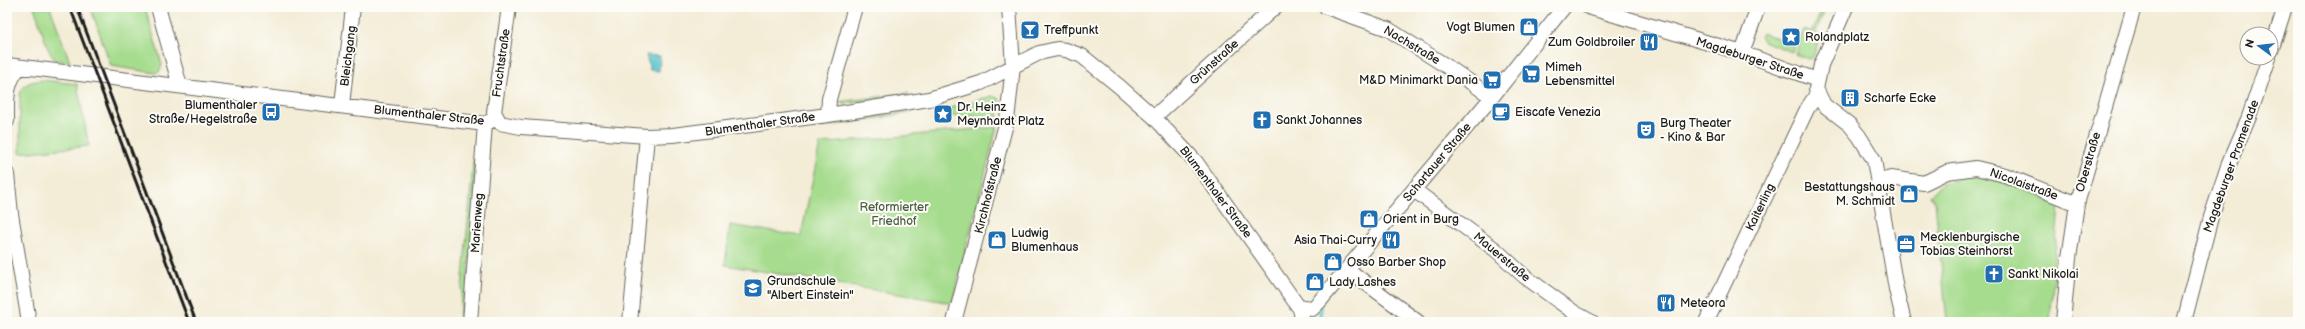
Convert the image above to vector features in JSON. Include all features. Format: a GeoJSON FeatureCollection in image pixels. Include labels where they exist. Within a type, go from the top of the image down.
{"type":"FeatureCollection","features":[{"type":"Feature","properties":{"kind":"street"},"geometry":{"type":"LineString","coordinates":[[158,7],[180,86]]}},
{"type":"Feature","properties":{"kind":"street","name":"Bleichgang"},"geometry":{"type":"LineString","coordinates":[[342,105],[354,7]]}},
{"type":"Feature","properties":{"kind":"street","name":"Fruchtstraße"},"geometry":{"type":"LineString","coordinates":[[491,121],[508,7]]}},
{"type":"Feature","properties":{"kind":"street"},"geometry":{"type":"LineString","coordinates":[[828,115],[829,99],[855,7]]}},
{"type":"Feature","properties":{"kind":"street","name":"Kirchhofstraße"},"geometry":{"type":"LineString","coordinates":[[954,322],[1007,120],[1013,66],[1009,7]]}},
{"type":"Feature","properties":{"kind":"street","name":"Grünstraße"},"geometry":{"type":"LineString","coordinates":[[1154,117],[1274,7]]}},
{"type":"Feature","properties":{"kind":"street","name":"Nachstraße"},"geometry":{"type":"LineString","coordinates":[[1326,7],[1388,30],[1476,85],[1492,97]]}},
{"type":"Feature","properties":{"kind":"street","name":"Schartauer Straße"},"geometry":{"type":"LineString","coordinates":[[1302,313],[1312,309],[1347,269],[1492,97],[1564,7]]}},
{"type":"Feature","properties":{"kind":"street","name":"Magdeburger Straße"},"geometry":{"type":"LineString","coordinates":[[1588,7],[1742,53],[1817,87]]}},
{"type":"Feature","properties":{"kind":"street"},"geometry":{"type":"LineString","coordinates":[[1742,53],[1758,7]]}},
{"type":"Feature","properties":{"kind":"street","name":"Kaiterling"},"geometry":{"type":"LineString","coordinates":[[1706,322],[1817,87],[1821,65],[1846,7]]}},
{"type":"Feature","properties":{"kind":"street","name":"Oberstraße"},"geometry":{"type":"LineString","coordinates":[[2063,322],[2069,258],[2077,204],[2134,7]]}},
{"type":"Feature","properties":{"kind":"street"},"geometry":{"type":"LineString","coordinates":[[2279,26],[2285,7]]}},
{"type":"Feature","properties":{"kind":"street","name":"Blumenthaler Straße"},"geometry":{"type":"LineString","coordinates":[[13,66],[491,121],[505,125],[647,136],[700,132],[828,115],[929,99],[981,83],[1013,66],[1048,51],[1057,49],[1073,52],[1094,65],[1154,117],[1196,162],[1302,313]]}},
{"type":"Feature","properties":{"kind":"street"},"geometry":{"type":"LineString","coordinates":[[7,121],[8,87],[12,76],[13,66]]}},
{"type":"Feature","properties":{"kind":"street","name":"Magdeburger Promenade"},"geometry":{"type":"LineString","coordinates":[[2184,322],[2211,217],[2231,160],[2249,117],[2266,66]]}},
{"type":"Feature","properties":{"kind":"street"},"geometry":{"type":"LineString","coordinates":[[1817,87],[1824,105],[1850,125],[1867,146],[1874,160],[1879,182],[1896,289],[1904,322]]}},
{"type":"Feature","properties":{"kind":"street","name":"Marienweg"},"geometry":{"type":"LineString","coordinates":[[470,322],[491,121]]}},
{"type":"Feature","properties":{"kind":"street"},"geometry":{"type":"LineString","coordinates":[[630,322],[647,136]]}},
{"type":"Feature","properties":{"kind":"street","name":"Nicolaistraße"},"geometry":{"type":"LineString","coordinates":[[1879,182],[1891,178],[1924,183],[1947,172],[1976,168],[2006,175],[2077,204]]}},
{"type":"Feature","properties":{"kind":"street"},"geometry":{"type":"LineString","coordinates":[[7,174],[11,214],[29,322]]}},
{"type":"Feature","properties":{"kind":"street","name":"Mauerstraße"},"geometry":{"type":"LineString","coordinates":[[1414,190],[1496,250],[1524,276],[1575,313],[1592,322]]}},
{"type":"Feature","properties":{"kind":"street"},"geometry":{"type":"LineString","coordinates":[[1347,269],[1418,322]]}},
{"type":"Feature","properties":{"kind":"green space"},"geometry":{"type":"Polygon","coordinates":[[[34,7],[50,7],[70,62],[55,60],[48,49],[34,7]]]}},
{"type":"Feature","properties":{"kind":"green space"},"geometry":{"type":"Polygon","coordinates":[[[96,7],[145,7],[162,65],[159,72],[155,73],[111,66],[91,9],[96,7]]]}},
{"type":"Feature","properties":{"kind":"green space"},"geometry":{"type":"Polygon","coordinates":[[[1823,7],[1826,7],[1815,34],[1821,36],[1813,57],[1808,59],[1795,54],[1804,29],[1812,32],[1823,7]]]}},
{"type":"Feature","properties":{"kind":"green space"},"geometry":{"type":"Polygon","coordinates":[[[1762,33],[1778,38],[1777,40],[1794,46],[1792,52],[1763,41],[1760,37],[1762,33]]]}},
{"type":"Feature","properties":{"kind":"green space"},"geometry":{"type":"Polygon","coordinates":[[[43,80],[77,84],[89,146],[20,153],[20,94],[26,85],[43,80]]]}},
{"type":"Feature","properties":{"kind":"green space"},"geometry":{"type":"Polygon","coordinates":[[[908,93],[909,96],[845,104],[838,102],[908,93]]]}},
{"type":"Feature","properties":{"kind":"green space"},"geometry":{"type":"Polygon","coordinates":[[[992,96],[1000,99],[998,117],[952,116],[936,112],[992,96]]]}},
{"type":"Feature","properties":{"kind":"green space"},"geometry":{"type":"Polygon","coordinates":[[[909,111],[909,113],[817,128],[817,124],[909,111]]]}},
{"type":"Feature","properties":{"kind":"green space","name":"Reformierter Friedhof"},"geometry":{"type":"Polygon","coordinates":[[[997,127],[952,303],[725,265],[730,225],[801,236],[820,144],[997,127]]]}},
{"type":"Feature","properties":{"kind":"green space"},"geometry":{"type":"Polygon","coordinates":[[[478,140],[466,307],[462,309],[461,322],[459,322],[475,143],[478,140]]]}},
{"type":"Feature","properties":{"kind":"green space"},"geometry":{"type":"Polygon","coordinates":[[[1975,176],[2003,182],[2059,204],[2050,322],[1947,322],[1935,202],[1930,196],[1942,183],[1975,176]]]}},
{"type":"Feature","properties":{"kind":"water"},"geometry":{"type":"Polygon","coordinates":[[[646,55],[660,56],[659,71],[650,70],[646,55]]]}},
{"type":"Feature","properties":{"kind":"waterway"},"geometry":{"type":"LineString","coordinates":[[1319,322],[1321,308]]}},
{"type":"Feature","properties":{"kind":"railway"},"geometry":{"type":"LineString","coordinates":[[70,7],[189,322]]}},
{"type":"Feature","properties":{"kind":"railway"},"geometry":{"type":"LineString","coordinates":[[77,7],[196,322]]}},
{"type":"Feature","properties":{"kind":"place","name":"Vogt Blumen"},"geometry":{"type":"Point","coordinates":[1529,27]}},
{"type":"Feature","properties":{"kind":"place","name":"Treffpunkt"},"geometry":{"type":"Point","coordinates":[1030,30]}},
{"type":"Feature","properties":{"kind":"place","name":"Rolandplatz"},"geometry":{"type":"Point","coordinates":[1791,37]}},
{"type":"Feature","properties":{"kind":"place","name":"Zum Goldbroiler"},"geometry":{"type":"Point","coordinates":[1649,42]}},
{"type":"Feature","properties":{"kind":"place","name":"Mimeh Lebensmittel"},"geometry":{"type":"Point","coordinates":[1531,74]}},
{"type":"Feature","properties":{"kind":"place","name":"M&D Minimarkt Dania"},"geometry":{"type":"Point","coordinates":[1492,80]}},
{"type":"Feature","properties":{"kind":"place","name":"Scharfe Ecke"},"geometry":{"type":"Point","coordinates":[1850,98]}},
{"type":"Feature","properties":{"kind":"place","name":"Blumenthaler Straße/Hegelstraße"},"geometry":{"type":"Point","coordinates":[271,112]}},
{"type":"Feature","properties":{"kind":"place","name":"Eiscafe Venezia"},"geometry":{"type":"Point","coordinates":[1501,112]}},
{"type":"Feature","properties":{"kind":"place","name":"Dr. Heinz Meynhardt Platz"},"geometry":{"type":"Point","coordinates":[943,114]}},
{"type":"Feature","properties":{"kind":"place","name":"Sankt Johannes"},"geometry":{"type":"Point","coordinates":[1262,120]}},
{"type":"Feature","properties":{"kind":"place","name":"Burg Theater - Kino & Bar"},"geometry":{"type":"Point","coordinates":[1646,130]}},
{"type":"Feature","properties":{"kind":"place","name":"Bestattungshaus M. Schmidt"},"geometry":{"type":"Point","coordinates":[1909,194]}},
{"type":"Feature","properties":{"kind":"place","name":"Orient in Burg"},"geometry":{"type":"Point","coordinates":[1369,219]}},
{"type":"Feature","properties":{"kind":"place","name":"Ludwig Blumenhaus"},"geometry":{"type":"Point","coordinates":[997,240]}},
{"type":"Feature","properties":{"kind":"place","name":"Asia Thai-Curry"},"geometry":{"type":"Point","coordinates":[1391,240]}},
{"type":"Feature","properties":{"kind":"place","name":"Mecklenburgische Tobias Steinhorst"},"geometry":{"type":"Point","coordinates":[1906,244]}},
{"type":"Feature","properties":{"kind":"place","name":"Osso Barber Shop"},"geometry":{"type":"Point","coordinates":[1333,262]}},
{"type":"Feature","properties":{"kind":"place","name":"Sankt Nikolai"},"geometry":{"type":"Point","coordinates":[1994,274]}},
{"type":"Feature","properties":{"kind":"place","name":"Lady Lashes"},"geometry":{"type":"Point","coordinates":[1315,282]}},
{"type":"Feature","properties":{"kind":"place","name":"Grundschule \"Albert Einstein\""},"geometry":{"type":"Point","coordinates":[753,288]}},
{"type":"Feature","properties":{"kind":"place","name":"Meteora"},"geometry":{"type":"Point","coordinates":[1666,303]}}]}
